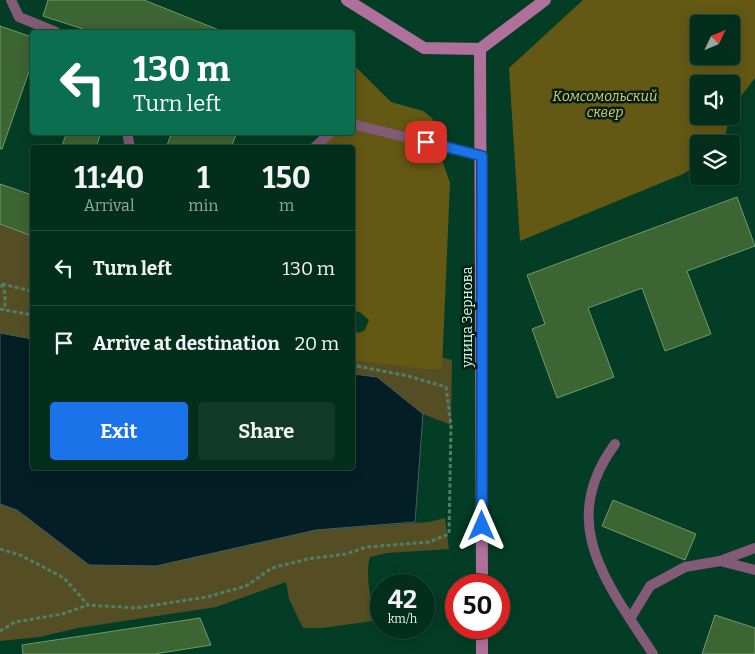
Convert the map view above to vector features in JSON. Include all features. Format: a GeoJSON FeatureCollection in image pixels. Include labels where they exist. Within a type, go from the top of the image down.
{"type":"FeatureCollection","features":[{"type":"Feature","properties":{"kind":"main road"},"geometry":{"type":"LineString","coordinates":[[347,0],[424,48],[480,49],[545,0]]}},
{"type":"Feature","properties":{"kind":"main road","name":"улица Зернова"},"geometry":{"type":"LineString","coordinates":[[480,49],[482,156],[482,574]]}},
{"type":"Feature","properties":{"kind":"main road"},"geometry":{"type":"LineString","coordinates":[[482,639],[482,654]]}},
{"type":"Feature","properties":{"kind":"lane"},"geometry":{"type":"LineString","coordinates":[[11,0],[19,17],[51,30]]}},
{"type":"Feature","properties":{"kind":"lane"},"geometry":{"type":"LineString","coordinates":[[355,125],[482,156]]}},
{"type":"Feature","properties":{"kind":"lane"},"geometry":{"type":"LineString","coordinates":[[317,145],[328,135]]}},
{"type":"Feature","properties":{"kind":"lane"},"geometry":{"type":"LineString","coordinates":[[615,444],[602,464],[592,487],[587,508],[588,532],[608,583],[653,654]]}},
{"type":"Feature","properties":{"kind":"lane"},"geometry":{"type":"LineString","coordinates":[[630,619],[650,586],[685,567],[720,560],[755,548]]}},
{"type":"Feature","properties":{"kind":"lane"},"geometry":{"type":"LineString","coordinates":[[720,560],[755,570]]}},
{"type":"Feature","properties":{"kind":"path"},"geometry":{"type":"LineString","coordinates":[[1,284],[30,291]]}},
{"type":"Feature","properties":{"kind":"path"},"geometry":{"type":"LineString","coordinates":[[1,284],[5,293],[6,310]]}},
{"type":"Feature","properties":{"kind":"path"},"geometry":{"type":"LineString","coordinates":[[0,309],[30,315]]}},
{"type":"Feature","properties":{"kind":"path"},"geometry":{"type":"LineString","coordinates":[[0,632],[15,622],[62,614],[88,605],[136,608],[207,597],[246,586],[272,568],[307,559],[346,554],[367,547],[429,542],[449,534],[451,425],[446,388],[408,376],[355,367]]}},
{"type":"Feature","properties":{"kind":"path"},"geometry":{"type":"LineString","coordinates":[[0,549],[20,555],[64,578],[88,605]]}},
{"type":"Feature","properties":{"kind":"shaded area"},"geometry":{"type":"Polygon","coordinates":[[[0,224],[30,235],[30,339],[0,333],[0,224]]]}},
{"type":"Feature","properties":{"kind":"shaded area"},"geometry":{"type":"Polygon","coordinates":[[[355,331],[410,350],[452,360],[451,425],[423,414],[377,377],[355,374],[355,331]]]}},
{"type":"Feature","properties":{"kind":"shaded area"},"geometry":{"type":"Polygon","coordinates":[[[0,504],[17,510],[90,565],[156,566],[316,530],[429,522],[445,518],[449,549],[387,553],[370,557],[368,581],[370,621],[322,628],[303,628],[289,599],[286,582],[216,607],[78,628],[39,637],[0,641],[0,504]]]}},
{"type":"Feature","properties":{"kind":"green space","name":"Комсомольский сквер"},"geometry":{"type":"Polygon","coordinates":[[[583,0],[755,0],[755,78],[740,97],[740,75],[690,75],[690,125],[727,125],[726,135],[690,135],[690,170],[683,174],[520,241],[509,68],[583,0]]]}},
{"type":"Feature","properties":{"kind":"green space"},"geometry":{"type":"Polygon","coordinates":[[[355,66],[391,102],[423,111],[432,118],[437,128],[439,151],[450,183],[442,369],[425,369],[355,360],[355,335],[365,330],[369,320],[355,311],[355,145],[317,145],[324,135],[355,135],[355,66]]]}},
{"type":"Feature","properties":{"kind":"water"},"geometry":{"type":"Polygon","coordinates":[[[0,333],[30,339],[30,470],[355,470],[355,374],[377,377],[423,414],[415,522],[316,530],[156,566],[89,565],[17,510],[0,504],[0,333]]]}},
{"type":"Feature","properties":{"kind":"building"},"geometry":{"type":"Polygon","coordinates":[[[48,0],[144,0],[219,30],[83,30],[43,16],[48,0]]]}},
{"type":"Feature","properties":{"kind":"building"},"geometry":{"type":"Polygon","coordinates":[[[0,26],[30,36],[30,69],[2,149],[0,149],[0,26]]]}},
{"type":"Feature","properties":{"kind":"building"},"geometry":{"type":"Polygon","coordinates":[[[66,135],[100,135],[97,145],[62,145],[66,135]]]}},
{"type":"Feature","properties":{"kind":"building"},"geometry":{"type":"Polygon","coordinates":[[[171,135],[236,135],[232,145],[167,145],[171,135]]]}},
{"type":"Feature","properties":{"kind":"building"},"geometry":{"type":"Polygon","coordinates":[[[0,184],[30,194],[30,235],[0,224],[0,184]]]}},
{"type":"Feature","properties":{"kind":"building"},"geometry":{"type":"Polygon","coordinates":[[[737,197],[755,246],[687,271],[711,334],[665,351],[642,288],[588,308],[614,377],[557,398],[532,329],[545,324],[527,275],[737,197]]]}},
{"type":"Feature","properties":{"kind":"building"},"geometry":{"type":"Polygon","coordinates":[[[613,500],[696,534],[685,560],[602,526],[613,500]]]}},
{"type":"Feature","properties":{"kind":"building"},"geometry":{"type":"Polygon","coordinates":[[[715,615],[755,628],[755,654],[702,654],[715,615]]]}},
{"type":"Feature","properties":{"kind":"building"},"geometry":{"type":"Polygon","coordinates":[[[200,618],[211,645],[154,654],[23,654],[22,645],[200,618]]]}},
{"type":"Feature","properties":{"kind":"route"},"geometry":{"type":"LineString","coordinates":[[426,142],[482,156],[482,526]]}}]}
